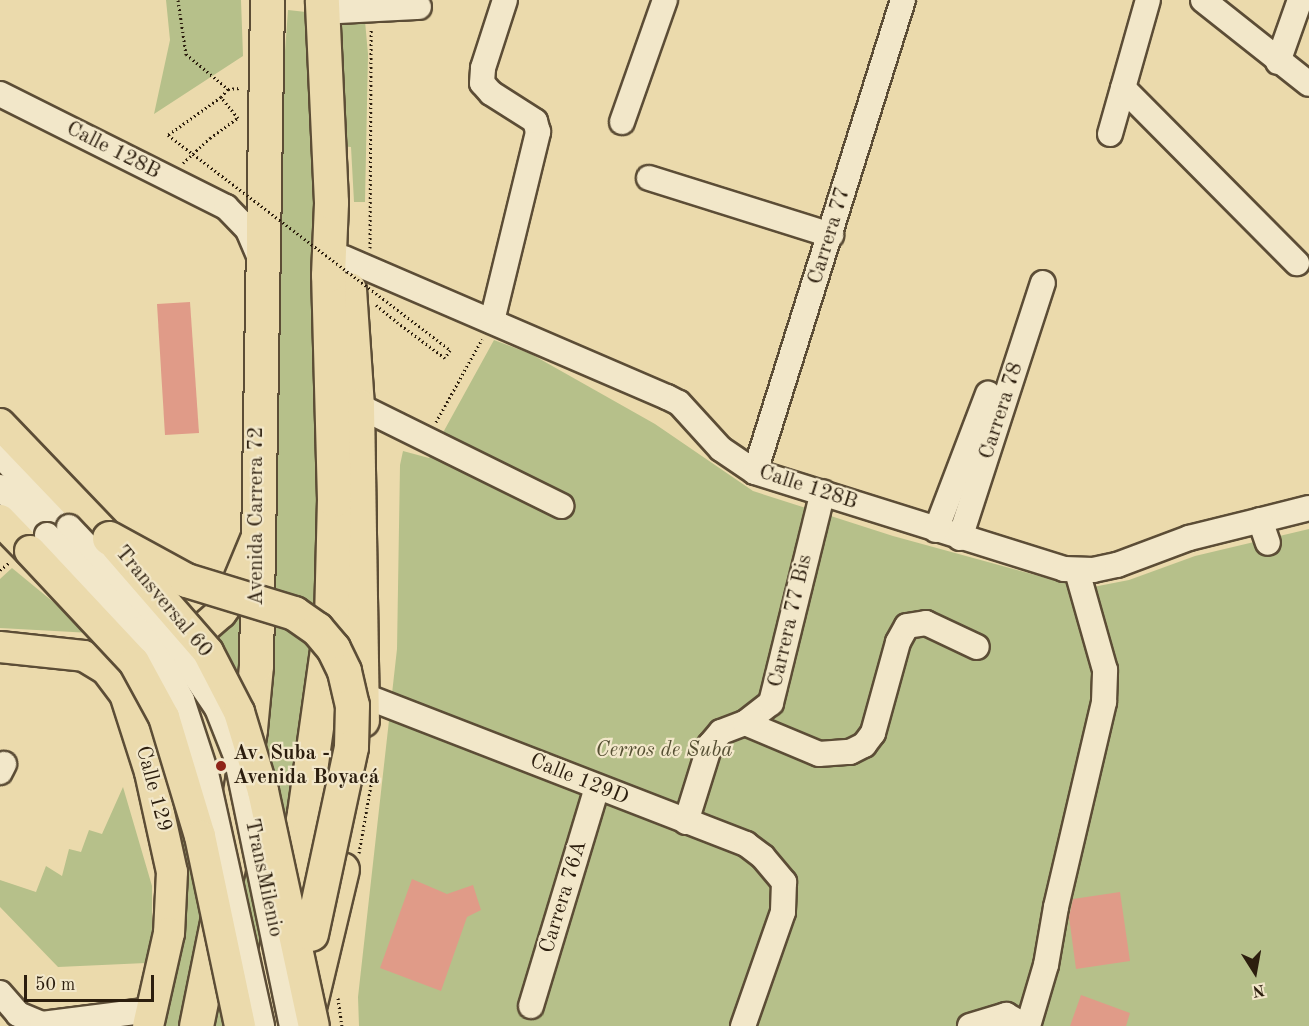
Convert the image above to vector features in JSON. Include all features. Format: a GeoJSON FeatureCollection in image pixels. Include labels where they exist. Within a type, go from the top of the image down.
{"type":"FeatureCollection","features":[{"type":"Feature","properties":{"kind":"highway","name":"Avenida Carrera 72"},"geometry":{"type":"LineString","coordinates":[[196,1026],[250,729],[257,640],[261,189],[267,0]]}},
{"type":"Feature","properties":{"kind":"highway"},"geometry":{"type":"LineString","coordinates":[[261,1026],[304,813],[331,621],[334,500],[328,275],[331,202],[322,6]]}},
{"type":"Feature","properties":{"kind":"highway"},"geometry":{"type":"LineString","coordinates":[[294,1026],[317,946],[360,760],[363,695],[357,405],[344,258],[331,202]]}},
{"type":"Feature","properties":{"kind":"highway"},"geometry":{"type":"LineString","coordinates":[[108,538],[186,580],[294,613],[317,630],[333,648],[344,671],[352,705],[351,747],[305,1026]]}},
{"type":"Feature","properties":{"kind":"highway"},"geometry":{"type":"LineString","coordinates":[[158,1021],[196,927],[200,836]]}},
{"type":"Feature","properties":{"kind":"highway"},"geometry":{"type":"LineString","coordinates":[[317,946],[330,1026]]}},
{"type":"Feature","properties":{"kind":"main road","name":"Transversal 60"},"geometry":{"type":"LineString","coordinates":[[0,424],[49,537],[134,662],[151,691],[182,769],[200,836],[240,1026]]}},
{"type":"Feature","properties":{"kind":"main road","name":"Transversal 60"},"geometry":{"type":"LineString","coordinates":[[0,520],[49,537],[108,538],[208,652],[235,703],[263,791],[314,1026]]}},
{"type":"Feature","properties":{"kind":"main road"},"geometry":{"type":"LineString","coordinates":[[136,727],[135,675],[146,659],[167,646],[200,632],[220,613],[231,599],[257,536]]}},
{"type":"Feature","properties":{"kind":"main road"},"geometry":{"type":"LineString","coordinates":[[0,638],[106,647],[167,646]]}},
{"type":"Feature","properties":{"kind":"main road","name":"Calle 129"},"geometry":{"type":"LineString","coordinates":[[0,647],[74,653],[96,661],[121,686],[136,727],[172,872],[169,933],[158,1021]]}},
{"type":"Feature","properties":{"kind":"street"},"geometry":{"type":"LineString","coordinates":[[492,321],[538,132],[535,122],[490,93],[482,83],[483,68],[505,0]]}},
{"type":"Feature","properties":{"kind":"street"},"geometry":{"type":"LineString","coordinates":[[622,122],[665,0]]}},
{"type":"Feature","properties":{"kind":"street","name":"Carrera 77"},"geometry":{"type":"LineString","coordinates":[[756,472],[903,0]]}},
{"type":"Feature","properties":{"kind":"street"},"geometry":{"type":"LineString","coordinates":[[1110,134],[1148,0]]}},
{"type":"Feature","properties":{"kind":"street"},"geometry":{"type":"LineString","coordinates":[[1203,0],[1278,62],[1309,84]]}},
{"type":"Feature","properties":{"kind":"street"},"geometry":{"type":"LineString","coordinates":[[1278,62],[1300,0]]}},
{"type":"Feature","properties":{"kind":"street"},"geometry":{"type":"LineString","coordinates":[[322,6],[418,7]]}},
{"type":"Feature","properties":{"kind":"street"},"geometry":{"type":"LineString","coordinates":[[1123,88],[1298,263]]}},
{"type":"Feature","properties":{"kind":"street","name":"Calle 128B"},"geometry":{"type":"LineString","coordinates":[[0,94],[226,207],[248,230],[260,259]]}},
{"type":"Feature","properties":{"kind":"street"},"geometry":{"type":"LineString","coordinates":[[649,178],[831,235]]}},
{"type":"Feature","properties":{"kind":"street"},"geometry":{"type":"LineString","coordinates":[[226,207],[249,203],[261,189]]}},
{"type":"Feature","properties":{"kind":"street","name":"Calle 128B"},"geometry":{"type":"LineString","coordinates":[[344,258],[679,403],[721,449],[756,472],[960,538],[1077,571],[1117,565],[1189,538],[1264,531],[1309,508]]}},
{"type":"Feature","properties":{"kind":"street","name":"Carrera 78"},"geometry":{"type":"LineString","coordinates":[[960,538],[1043,283]]}},
{"type":"Feature","properties":{"kind":"street"},"geometry":{"type":"LineString","coordinates":[[936,530],[988,394]]}},
{"type":"Feature","properties":{"kind":"street"},"geometry":{"type":"LineString","coordinates":[[357,405],[561,506]]}},
{"type":"Feature","properties":{"kind":"street","name":"TransMilenio"},"geometry":{"type":"LineString","coordinates":[[0,455],[49,537],[158,621],[216,708],[236,756],[294,1026]]}},
{"type":"Feature","properties":{"kind":"street","name":"TransMilenio"},"geometry":{"type":"LineString","coordinates":[[0,487],[137,629],[163,664],[182,700],[206,773],[261,1026]]}},
{"type":"Feature","properties":{"kind":"street","name":"Carrera 77 Bis"},"geometry":{"type":"LineString","coordinates":[[686,822],[710,745],[721,732],[745,723],[771,703],[823,492]]}},
{"type":"Feature","properties":{"kind":"street"},"geometry":{"type":"LineString","coordinates":[[970,1026],[1006,1015],[1027,1026],[1046,965],[1056,907],[1104,702],[1105,670],[1077,571]]}},
{"type":"Feature","properties":{"kind":"street"},"geometry":{"type":"LineString","coordinates":[[745,723],[819,754],[850,752],[864,745],[873,734],[898,642],[908,626],[926,623],[976,647]]}},
{"type":"Feature","properties":{"kind":"street","name":"Calle 129D"},"geometry":{"type":"LineString","coordinates":[[363,695],[597,788],[746,844],[784,882],[783,912],[749,1024]]}},
{"type":"Feature","properties":{"kind":"street","name":"Carrera 76A"},"geometry":{"type":"LineString","coordinates":[[531,1006],[597,788]]}},
{"type":"Feature","properties":{"kind":"street"},"geometry":{"type":"LineString","coordinates":[[0,993],[18,1014],[42,1024],[158,1021]]}},
{"type":"Feature","properties":{"kind":"path"},"geometry":{"type":"LineString","coordinates":[[178,0],[186,54],[228,89],[168,135],[450,350],[445,358],[398,323]]}},
{"type":"Feature","properties":{"kind":"path"},"geometry":{"type":"LineString","coordinates":[[166,178],[210,138],[238,118],[220,97]]}},
{"type":"Feature","properties":{"kind":"path"},"geometry":{"type":"LineString","coordinates":[[426,439],[492,321]]}},
{"type":"Feature","properties":{"kind":"path"},"geometry":{"type":"LineString","coordinates":[[0,570],[49,537]]}},
{"type":"Feature","properties":{"kind":"green space"},"geometry":{"type":"Polygon","coordinates":[[[166,0],[241,0],[243,56],[154,114],[170,40],[166,0]]]}},
{"type":"Feature","properties":{"kind":"green space"},"geometry":{"type":"Polygon","coordinates":[[[288,10],[306,12],[321,320],[314,679],[248,1026],[210,1026],[216,1001],[288,10]]]}},
{"type":"Feature","properties":{"kind":"green space"},"geometry":{"type":"Polygon","coordinates":[[[365,21],[368,54],[365,202],[354,202],[351,147],[338,146],[334,26],[365,21]]]}},
{"type":"Feature","properties":{"kind":"green space","name":"Cerros de Suba"},"geometry":{"type":"Polygon","coordinates":[[[494,340],[531,354],[655,424],[753,491],[893,536],[1061,582],[1093,587],[1129,580],[1195,556],[1309,529],[1309,1026],[359,1026],[358,997],[397,649],[400,465],[403,451],[429,458],[494,340]]]}},
{"type":"Feature","properties":{"kind":"green space"},"geometry":{"type":"Polygon","coordinates":[[[12,568],[91,633],[0,628],[0,579],[12,568]]]}},
{"type":"Feature","properties":{"kind":"green space"},"geometry":{"type":"Polygon","coordinates":[[[242,603],[240,688],[213,638],[242,603]]]}},
{"type":"Feature","properties":{"kind":"green space"},"geometry":{"type":"Polygon","coordinates":[[[123,787],[152,886],[152,931],[146,963],[58,967],[0,907],[0,880],[36,892],[46,866],[62,876],[69,849],[81,852],[89,830],[102,834],[123,787]]]}},
{"type":"Feature","properties":{"kind":"green space"},"geometry":{"type":"Polygon","coordinates":[[[173,821],[224,837],[180,1026],[155,1026],[173,821]]]}},
{"type":"Feature","properties":{"kind":"building"},"geometry":{"type":"Polygon","coordinates":[[[190,302],[199,433],[165,435],[157,304],[190,302]]]}},
{"type":"Feature","properties":{"kind":"building"},"geometry":{"type":"Polygon","coordinates":[[[412,879],[447,894],[473,885],[481,910],[467,917],[441,991],[380,968],[412,879]]]}},
{"type":"Feature","properties":{"kind":"building"},"geometry":{"type":"Polygon","coordinates":[[[1120,892],[1130,961],[1076,969],[1069,917],[1073,899],[1120,892]]]}},
{"type":"Feature","properties":{"kind":"building"},"geometry":{"type":"Polygon","coordinates":[[[1081,995],[1130,1013],[1126,1026],[1070,1026],[1081,995]]]}},
{"type":"Feature","properties":{"kind":"place","name":"Av. Suba - Avenida Boyacá"},"geometry":{"type":"Point","coordinates":[221,766]}}]}
